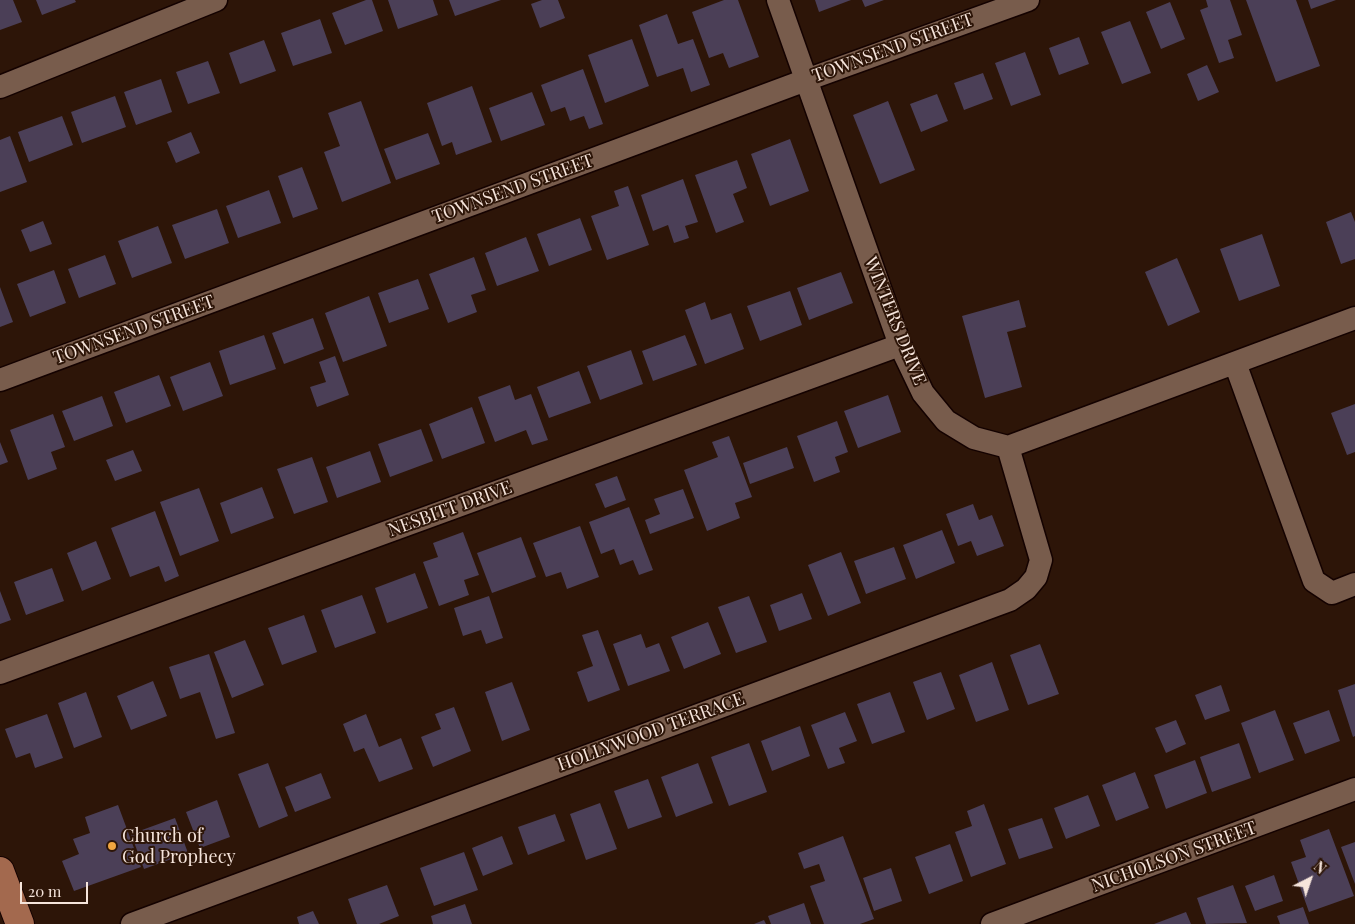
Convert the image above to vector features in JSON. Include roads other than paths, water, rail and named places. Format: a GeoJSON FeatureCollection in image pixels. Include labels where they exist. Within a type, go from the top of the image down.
{"type":"FeatureCollection","features":[{"type":"Feature","properties":{"kind":"main road"},"geometry":{"type":"LineString","coordinates":[[0,871],[20,924]]}},
{"type":"Feature","properties":{"kind":"street"},"geometry":{"type":"LineString","coordinates":[[0,87],[216,0]]}},
{"type":"Feature","properties":{"kind":"street","name":"WINTERS DRIVE"},"geometry":{"type":"LineString","coordinates":[[778,0],[900,345],[923,393],[946,421],[974,438],[1008,447]]}},
{"type":"Feature","properties":{"kind":"street","name":"TOWNSEND STREET"},"geometry":{"type":"LineString","coordinates":[[0,380],[806,80],[1028,0]]}},
{"type":"Feature","properties":{"kind":"street"},"geometry":{"type":"LineString","coordinates":[[1008,447],[1355,318]]}},
{"type":"Feature","properties":{"kind":"street","name":"NESBITT DRIVE"},"geometry":{"type":"LineString","coordinates":[[0,674],[900,345]]}},
{"type":"Feature","properties":{"kind":"street"},"geometry":{"type":"LineString","coordinates":[[1236,363],[1314,581],[1332,593],[1355,584]]}},
{"type":"Feature","properties":{"kind":"street","name":"HOLLYWOOD TERRACE"},"geometry":{"type":"LineString","coordinates":[[132,924],[1010,600],[1026,589],[1036,577],[1042,560],[1008,447]]}},
{"type":"Feature","properties":{"kind":"street","name":"NICHOLSON STREET"},"geometry":{"type":"LineString","coordinates":[[992,924],[1355,789]]}},
{"type":"Feature","properties":{"kind":"place","name":"Church of God Prophecy"},"geometry":{"type":"Point","coordinates":[112,846]}}]}
